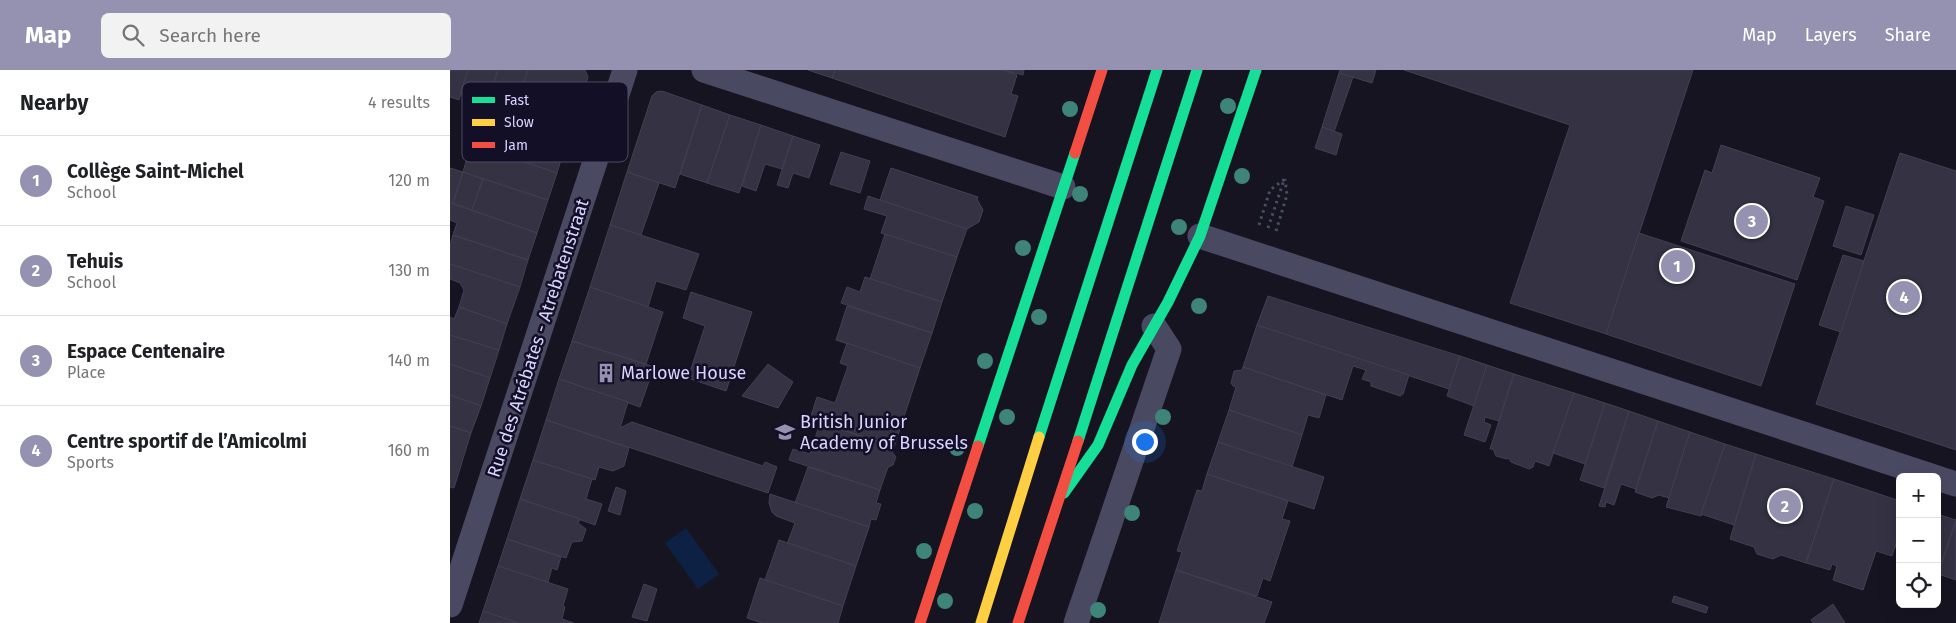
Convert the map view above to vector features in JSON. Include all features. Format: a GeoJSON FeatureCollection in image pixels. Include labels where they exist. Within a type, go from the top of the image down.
{"type":"FeatureCollection","features":[{"type":"Feature","properties":{"kind":"main road"},"geometry":{"type":"LineString","coordinates":[[920,623],[1102,70]]}},
{"type":"Feature","properties":{"kind":"main road"},"geometry":{"type":"LineString","coordinates":[[981,623],[1076,318],[1158,70]]}},
{"type":"Feature","properties":{"kind":"main road"},"geometry":{"type":"LineString","coordinates":[[1018,623],[1197,70]]}},
{"type":"Feature","properties":{"kind":"main road"},"geometry":{"type":"LineString","coordinates":[[1058,503],[1098,445],[1132,365],[1168,302],[1200,236],[1256,70]]}},
{"type":"Feature","properties":{"kind":"main road"},"geometry":{"type":"LineString","coordinates":[[1033,614],[1042,553]]}},
{"type":"Feature","properties":{"kind":"street","name":"Rue des Atrébates - Atrebatenstraat"},"geometry":{"type":"LineString","coordinates":[[621,82],[625,70]]}},
{"type":"Feature","properties":{"kind":"street"},"geometry":{"type":"LineString","coordinates":[[704,70],[1063,187]]}},
{"type":"Feature","properties":{"kind":"street","name":"Rue des Atrébates - Atrebatenstraat"},"geometry":{"type":"LineString","coordinates":[[450,605],[595,162]]}},
{"type":"Feature","properties":{"kind":"street"},"geometry":{"type":"LineString","coordinates":[[1200,236],[1924,473]]}},
{"type":"Feature","properties":{"kind":"street"},"geometry":{"type":"LineString","coordinates":[[1076,623],[1169,349],[1154,326]]}},
{"type":"Feature","properties":{"kind":"street"},"geometry":{"type":"LineString","coordinates":[[1941,479],[1956,484]]}},
{"type":"Feature","properties":{"kind":"path"},"geometry":{"type":"LineString","coordinates":[[1259,227],[1270,190],[1284,179]]}},
{"type":"Feature","properties":{"kind":"path"},"geometry":{"type":"LineString","coordinates":[[1267,233],[1284,179]]}},
{"type":"Feature","properties":{"kind":"path"},"geometry":{"type":"LineString","coordinates":[[1275,236],[1287,195],[1284,179]]}},
{"type":"Feature","properties":{"kind":"water"},"geometry":{"type":"Polygon","coordinates":[[[686,528],[719,574],[698,589],[665,543],[686,528]]]}},
{"type":"Feature","properties":{"kind":"building"},"geometry":{"type":"Polygon","coordinates":[[[450,70],[468,70],[464,82],[462,82],[459,100],[450,97],[450,70]]]}},
{"type":"Feature","properties":{"kind":"building"},"geometry":{"type":"Polygon","coordinates":[[[468,70],[498,70],[494,82],[464,82],[468,70]]]}},
{"type":"Feature","properties":{"kind":"building"},"geometry":{"type":"Polygon","coordinates":[[[498,70],[528,70],[524,82],[494,82],[498,70]]]}},
{"type":"Feature","properties":{"kind":"building"},"geometry":{"type":"Polygon","coordinates":[[[528,70],[585,70],[588,77],[586,82],[524,82],[528,70]]]}},
{"type":"Feature","properties":{"kind":"building"},"geometry":{"type":"Polygon","coordinates":[[[808,70],[835,70],[832,78],[808,70]]]}},
{"type":"Feature","properties":{"kind":"building"},"geometry":{"type":"Polygon","coordinates":[[[835,70],[1003,70],[1017,75],[1011,94],[1018,96],[1005,137],[832,78],[835,70]]]}},
{"type":"Feature","properties":{"kind":"building"},"geometry":{"type":"Polygon","coordinates":[[[1003,70],[1024,70],[1023,75],[1003,70]]]}},
{"type":"Feature","properties":{"kind":"building"},"geometry":{"type":"Polygon","coordinates":[[[1340,70],[1376,70],[1372,83],[1339,73],[1340,70]]]}},
{"type":"Feature","properties":{"kind":"building"},"geometry":{"type":"Polygon","coordinates":[[[1404,70],[1693,70],[1606,334],[1510,303],[1570,125],[1404,70]]]}},
{"type":"Feature","properties":{"kind":"building"},"geometry":{"type":"Polygon","coordinates":[[[1339,73],[1353,77],[1334,132],[1322,127],[1339,73]]]}},
{"type":"Feature","properties":{"kind":"building"},"geometry":{"type":"Polygon","coordinates":[[[662,91],[702,105],[675,188],[627,172],[652,96],[656,92],[662,91]]]}},
{"type":"Feature","properties":{"kind":"building"},"geometry":{"type":"Polygon","coordinates":[[[702,105],[730,115],[707,183],[680,174],[702,105]]]}},
{"type":"Feature","properties":{"kind":"building"},"geometry":{"type":"Polygon","coordinates":[[[730,115],[761,125],[739,193],[707,183],[730,115]]]}},
{"type":"Feature","properties":{"kind":"building"},"geometry":{"type":"Polygon","coordinates":[[[761,125],[793,136],[782,169],[765,164],[756,191],[742,186],[761,125]]]}},
{"type":"Feature","properties":{"kind":"building"},"geometry":{"type":"Polygon","coordinates":[[[1322,127],[1342,134],[1336,155],[1315,148],[1322,127]]]}},
{"type":"Feature","properties":{"kind":"building"},"geometry":{"type":"Polygon","coordinates":[[[793,136],[820,145],[809,178],[793,173],[788,188],[777,185],[793,136]]]}},
{"type":"Feature","properties":{"kind":"building"},"geometry":{"type":"Polygon","coordinates":[[[1721,145],[1820,178],[1813,197],[1824,201],[1797,280],[1681,241],[1705,170],[1712,173],[1721,145]]]}},
{"type":"Feature","properties":{"kind":"building"},"geometry":{"type":"Polygon","coordinates":[[[841,152],[870,161],[860,193],[830,184],[841,152]]]}},
{"type":"Feature","properties":{"kind":"building"},"geometry":{"type":"Polygon","coordinates":[[[1900,153],[1956,171],[1956,450],[1816,404],[1900,153]]]}},
{"type":"Feature","properties":{"kind":"building"},"geometry":{"type":"Polygon","coordinates":[[[466,162],[524,162],[557,173],[548,200],[463,172],[466,162]]]}},
{"type":"Feature","properties":{"kind":"building"},"geometry":{"type":"Polygon","coordinates":[[[524,162],[560,162],[557,173],[524,162]]]}},
{"type":"Feature","properties":{"kind":"building"},"geometry":{"type":"Polygon","coordinates":[[[450,168],[463,172],[453,203],[450,203],[450,168]]]}},
{"type":"Feature","properties":{"kind":"building"},"geometry":{"type":"Polygon","coordinates":[[[891,168],[978,197],[977,199],[983,210],[979,222],[967,229],[880,200],[891,168]]]}},
{"type":"Feature","properties":{"kind":"building"},"geometry":{"type":"Polygon","coordinates":[[[463,172],[483,179],[472,210],[453,203],[463,172]]]}},
{"type":"Feature","properties":{"kind":"building"},"geometry":{"type":"Polygon","coordinates":[[[627,172],[659,183],[641,235],[610,225],[627,172]]]}},
{"type":"Feature","properties":{"kind":"building"},"geometry":{"type":"Polygon","coordinates":[[[483,179],[548,200],[537,233],[472,210],[483,179]]]}},
{"type":"Feature","properties":{"kind":"building"},"geometry":{"type":"Polygon","coordinates":[[[868,196],[967,229],[957,257],[881,233],[887,216],[864,209],[868,196]]]}},
{"type":"Feature","properties":{"kind":"building"},"geometry":{"type":"Polygon","coordinates":[[[450,203],[537,233],[528,260],[453,235],[457,223],[450,220],[450,203]]]}},
{"type":"Feature","properties":{"kind":"building"},"geometry":{"type":"Polygon","coordinates":[[[1846,206],[1874,215],[1861,255],[1833,246],[1846,206]]]}},
{"type":"Feature","properties":{"kind":"building"},"geometry":{"type":"Polygon","coordinates":[[[610,225],[699,254],[686,290],[656,281],[648,307],[590,287],[610,225]]]}},
{"type":"Feature","properties":{"kind":"building"},"geometry":{"type":"Polygon","coordinates":[[[1639,233],[1795,284],[1761,386],[1606,334],[1639,233]]]}},
{"type":"Feature","properties":{"kind":"building"},"geometry":{"type":"Polygon","coordinates":[[[885,234],[957,257],[942,302],[870,279],[885,234]]]}},
{"type":"Feature","properties":{"kind":"building"},"geometry":{"type":"Polygon","coordinates":[[[453,235],[528,260],[520,287],[450,264],[450,245],[453,235]]]}},
{"type":"Feature","properties":{"kind":"building"},"geometry":{"type":"Polygon","coordinates":[[[1843,255],[1864,261],[1841,332],[1819,325],[1843,255]]]}},
{"type":"Feature","properties":{"kind":"building"},"geometry":{"type":"Polygon","coordinates":[[[450,264],[520,287],[507,324],[459,307],[464,290],[460,283],[450,279],[450,264]]]}},
{"type":"Feature","properties":{"kind":"building"},"geometry":{"type":"Polygon","coordinates":[[[865,277],[942,302],[932,333],[841,303],[847,287],[860,292],[865,277]]]}},
{"type":"Feature","properties":{"kind":"building"},"geometry":{"type":"Polygon","coordinates":[[[590,287],[663,312],[646,364],[572,341],[590,287]]]}},
{"type":"Feature","properties":{"kind":"building"},"geometry":{"type":"Polygon","coordinates":[[[691,292],[752,312],[726,391],[688,378],[705,326],[683,318],[691,292]]]}},
{"type":"Feature","properties":{"kind":"building"},"geometry":{"type":"Polygon","coordinates":[[[1268,296],[1460,356],[1449,389],[1257,325],[1268,296]]]}},
{"type":"Feature","properties":{"kind":"building"},"geometry":{"type":"Polygon","coordinates":[[[847,306],[932,333],[920,368],[836,340],[847,306]]]}},
{"type":"Feature","properties":{"kind":"building"},"geometry":{"type":"Polygon","coordinates":[[[459,307],[507,324],[499,350],[450,335],[450,317],[454,319],[459,307]]]}},
{"type":"Feature","properties":{"kind":"building"},"geometry":{"type":"Polygon","coordinates":[[[1257,325],[1409,375],[1403,394],[1400,396],[1371,386],[1371,382],[1362,379],[1366,370],[1353,366],[1342,400],[1243,367],[1257,325]]]}},
{"type":"Feature","properties":{"kind":"building"},"geometry":{"type":"Polygon","coordinates":[[[450,335],[499,350],[490,378],[450,364],[450,335]]]}},
{"type":"Feature","properties":{"kind":"building","name":"Marlowe House"},"geometry":{"type":"Polygon","coordinates":[[[572,341],[654,367],[640,407],[559,379],[572,341]]]}},
{"type":"Feature","properties":{"kind":"building"},"geometry":{"type":"Polygon","coordinates":[[[847,343],[920,368],[894,447],[810,419],[817,397],[835,403],[848,366],[840,363],[847,343]]]}},
{"type":"Feature","properties":{"kind":"building"},"geometry":{"type":"Polygon","coordinates":[[[1460,356],[1487,365],[1474,406],[1447,396],[1460,356]]]}},
{"type":"Feature","properties":{"kind":"building"},"geometry":{"type":"Polygon","coordinates":[[[450,364],[490,378],[481,406],[450,395],[450,364]]]}},
{"type":"Feature","properties":{"kind":"building"},"geometry":{"type":"Polygon","coordinates":[[[768,364],[793,382],[778,408],[742,396],[768,364]]]}},
{"type":"Feature","properties":{"kind":"building"},"geometry":{"type":"Polygon","coordinates":[[[1487,365],[1514,374],[1499,421],[1485,417],[1484,422],[1491,425],[1485,442],[1464,435],[1487,365]]]}},
{"type":"Feature","properties":{"kind":"building"},"geometry":{"type":"Polygon","coordinates":[[[1243,367],[1326,395],[1319,418],[1308,415],[1302,435],[1229,410],[1236,387],[1231,383],[1234,371],[1242,370],[1243,367]]]}},
{"type":"Feature","properties":{"kind":"building"},"geometry":{"type":"Polygon","coordinates":[[[1514,374],[1574,393],[1549,466],[1535,461],[1533,467],[1529,469],[1511,462],[1509,458],[1496,456],[1493,449],[1490,449],[1514,374]]]}},
{"type":"Feature","properties":{"kind":"building"},"geometry":{"type":"Polygon","coordinates":[[[559,379],[628,402],[620,428],[632,422],[763,466],[765,462],[777,467],[768,493],[546,420],[559,379]]]}},
{"type":"Feature","properties":{"kind":"building"},"geometry":{"type":"Polygon","coordinates":[[[1574,393],[1605,403],[1585,464],[1553,453],[1574,393]]]}},
{"type":"Feature","properties":{"kind":"building"},"geometry":{"type":"Polygon","coordinates":[[[450,395],[481,406],[471,433],[450,426],[450,395]]]}},
{"type":"Feature","properties":{"kind":"building"},"geometry":{"type":"Polygon","coordinates":[[[1605,403],[1629,411],[1604,488],[1580,480],[1605,403]]]}},
{"type":"Feature","properties":{"kind":"building"},"geometry":{"type":"Polygon","coordinates":[[[1229,410],[1302,435],[1292,467],[1218,442],[1229,410]]]}},
{"type":"Feature","properties":{"kind":"building"},"geometry":{"type":"Polygon","coordinates":[[[1629,411],[1658,421],[1636,489],[1621,484],[1614,505],[1606,502],[1605,507],[1599,506],[1629,411]]]}},
{"type":"Feature","properties":{"kind":"building"},"geometry":{"type":"Polygon","coordinates":[[[546,420],[629,448],[624,466],[613,471],[599,467],[595,480],[533,460],[546,420]]]}},
{"type":"Feature","properties":{"kind":"building"},"geometry":{"type":"Polygon","coordinates":[[[1658,421],[1690,432],[1669,498],[1659,495],[1652,498],[1635,492],[1658,421]]]}},
{"type":"Feature","properties":{"kind":"building"},"geometry":{"type":"Polygon","coordinates":[[[820,423],[894,447],[892,452],[896,457],[893,465],[888,467],[880,490],[789,460],[793,449],[810,454],[820,423]]]}},
{"type":"Feature","properties":{"kind":"building"},"geometry":{"type":"Polygon","coordinates":[[[450,426],[471,433],[454,488],[450,487],[450,426]]]}},
{"type":"Feature","properties":{"kind":"building"},"geometry":{"type":"Polygon","coordinates":[[[1690,432],[1725,444],[1701,516],[1666,507],[1690,432]]]}},
{"type":"Feature","properties":{"kind":"building"},"geometry":{"type":"Polygon","coordinates":[[[1218,442],[1324,477],[1314,509],[1207,474],[1218,442]]]}},
{"type":"Feature","properties":{"kind":"building"},"geometry":{"type":"Polygon","coordinates":[[[1725,444],[1756,454],[1734,525],[1701,514],[1725,444]]]}},
{"type":"Feature","properties":{"kind":"building"},"geometry":{"type":"Polygon","coordinates":[[[1756,454],[1834,479],[1806,563],[1781,555],[1773,559],[1757,554],[1754,547],[1730,539],[1756,454]]]}},
{"type":"Feature","properties":{"kind":"building"},"geometry":{"type":"Polygon","coordinates":[[[533,460],[592,479],[586,499],[602,504],[595,525],[520,499],[533,460]]]}},
{"type":"Feature","properties":{"kind":"building"},"geometry":{"type":"Polygon","coordinates":[[[808,467],[880,490],[876,503],[881,504],[876,520],[871,519],[869,527],[795,503],[808,467]]]}},
{"type":"Feature","properties":{"kind":"building"},"geometry":{"type":"Polygon","coordinates":[[[1207,474],[1288,501],[1282,519],[1290,521],[1270,581],[1263,578],[1257,596],[1176,570],[1182,552],[1177,551],[1197,490],[1202,491],[1207,474]]]}},
{"type":"Feature","properties":{"kind":"building"},"geometry":{"type":"Polygon","coordinates":[[[1834,479],[1896,500],[1896,544],[1892,556],[1876,551],[1863,590],[1833,580],[1837,566],[1832,564],[1830,570],[1806,563],[1834,479]]]}},
{"type":"Feature","properties":{"kind":"building"},"geometry":{"type":"Polygon","coordinates":[[[616,487],[626,491],[620,515],[608,511],[616,487]]]}},
{"type":"Feature","properties":{"kind":"building"},"geometry":{"type":"Polygon","coordinates":[[[770,494],[869,527],[856,566],[787,544],[795,523],[776,516],[772,512],[769,503],[770,494]]]}},
{"type":"Feature","properties":{"kind":"building"},"geometry":{"type":"Polygon","coordinates":[[[520,499],[580,519],[578,523],[586,529],[582,541],[572,542],[566,558],[507,539],[520,499]]]}},
{"type":"Feature","properties":{"kind":"building"},"geometry":{"type":"Polygon","coordinates":[[[1941,515],[1956,520],[1941,564],[1941,515]]]}},
{"type":"Feature","properties":{"kind":"building"},"geometry":{"type":"Polygon","coordinates":[[[1956,521],[1956,580],[1941,575],[1941,565],[1956,521]]]}},
{"type":"Feature","properties":{"kind":"building"},"geometry":{"type":"Polygon","coordinates":[[[507,539],[561,557],[557,570],[552,568],[548,582],[498,566],[507,539]]]}},
{"type":"Feature","properties":{"kind":"building"},"geometry":{"type":"Polygon","coordinates":[[[779,540],[856,566],[843,606],[765,580],[779,540]]]}},
{"type":"Feature","properties":{"kind":"building"},"geometry":{"type":"Polygon","coordinates":[[[498,566],[568,589],[563,606],[565,607],[562,619],[574,623],[518,623],[483,611],[498,566]]]}},
{"type":"Feature","properties":{"kind":"building"},"geometry":{"type":"Polygon","coordinates":[[[1176,570],[1272,602],[1264,623],[1159,623],[1176,570]]]}},
{"type":"Feature","properties":{"kind":"building"},"geometry":{"type":"Polygon","coordinates":[[[760,578],[843,606],[838,623],[762,623],[747,618],[760,578]]]}},
{"type":"Feature","properties":{"kind":"building"},"geometry":{"type":"Polygon","coordinates":[[[644,584],[657,589],[647,621],[632,617],[644,584]]]}},
{"type":"Feature","properties":{"kind":"building"},"geometry":{"type":"Polygon","coordinates":[[[1674,596],[1708,607],[1706,613],[1672,602],[1674,596]]]}},
{"type":"Feature","properties":{"kind":"building"},"geometry":{"type":"Polygon","coordinates":[[[1833,604],[1845,623],[1813,623],[1811,620],[1833,604]]]}},
{"type":"Feature","properties":{"kind":"building"},"geometry":{"type":"Polygon","coordinates":[[[483,611],[518,623],[479,623],[483,611]]]}},
{"type":"Feature","properties":{"kind":"traffic: fast"},"geometry":{"type":"LineString","coordinates":[[1039,437],[1157,70]]}},
{"type":"Feature","properties":{"kind":"traffic: fast"},"geometry":{"type":"LineString","coordinates":[[1078,441],[1197,70]]}},
{"type":"Feature","properties":{"kind":"traffic: fast"},"geometry":{"type":"LineString","coordinates":[[1064,493],[1098,445],[1132,365],[1168,302],[1200,236],[1256,70]]}},
{"type":"Feature","properties":{"kind":"traffic: fast"},"geometry":{"type":"LineString","coordinates":[[978,446],[1075,153]]}},
{"type":"Feature","properties":{"kind":"traffic: slow"},"geometry":{"type":"LineString","coordinates":[[981,623],[1039,437]]}},
{"type":"Feature","properties":{"kind":"traffic: jam"},"geometry":{"type":"LineString","coordinates":[[1075,153],[1102,70]]}},
{"type":"Feature","properties":{"kind":"traffic: jam"},"geometry":{"type":"LineString","coordinates":[[1018,623],[1078,441]]}},
{"type":"Feature","properties":{"kind":"traffic: jam"},"geometry":{"type":"LineString","coordinates":[[920,623],[978,446]]}},
{"type":"Feature","properties":{"kind":"place","name":"Espace Centenaire"},"geometry":{"type":"Point","coordinates":[1752,221]}},
{"type":"Feature","properties":{"kind":"place","name":"Collège Saint-Michel"},"geometry":{"type":"Point","coordinates":[1677,266]}},
{"type":"Feature","properties":{"kind":"place","name":"Centre sportif de l’Amicolmi"},"geometry":{"type":"Point","coordinates":[1904,297]}},
{"type":"Feature","properties":{"kind":"place","name":"Marlowe House"},"geometry":{"type":"Point","coordinates":[606,373]}},
{"type":"Feature","properties":{"kind":"place","name":"British Junior Academy of Brussels"},"geometry":{"type":"Point","coordinates":[785,432]}},
{"type":"Feature","properties":{"kind":"place","name":"Tehuis"},"geometry":{"type":"Point","coordinates":[1785,506]}}]}
